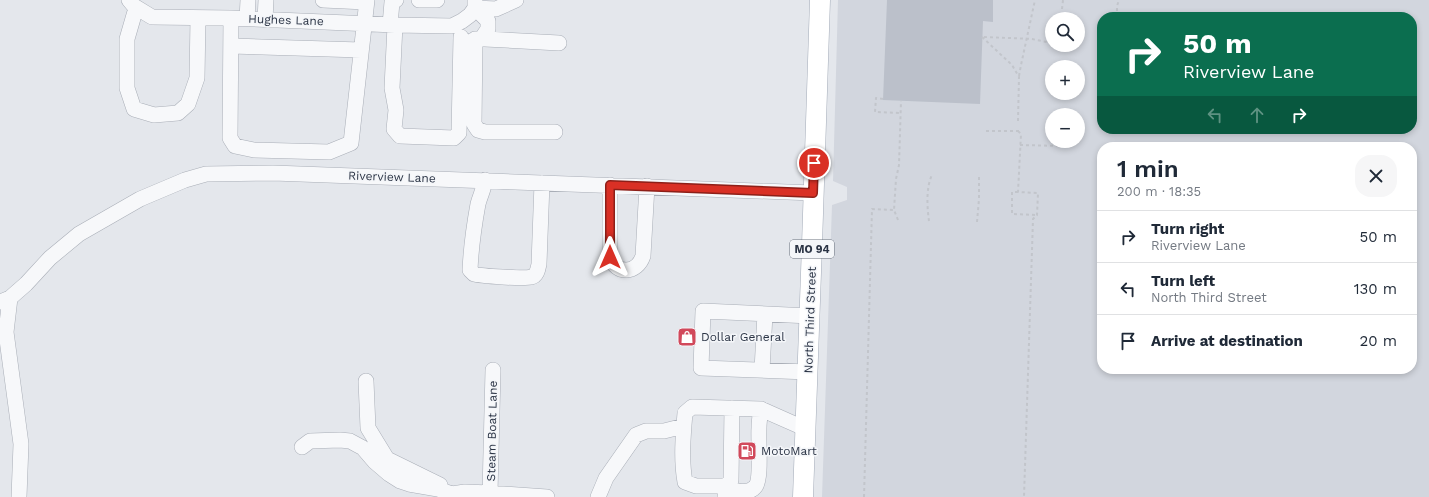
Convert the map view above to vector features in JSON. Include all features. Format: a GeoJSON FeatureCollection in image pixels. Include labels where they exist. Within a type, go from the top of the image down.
{"type":"FeatureCollection","features":[{"type":"Feature","properties":{"kind":"main road","name":"North Third Street"},"geometry":{"type":"LineString","coordinates":[[803,497],[820,0]]}},
{"type":"Feature","properties":{"kind":"street"},"geometry":{"type":"LineString","coordinates":[[247,19],[248,0]]}},
{"type":"Feature","properties":{"kind":"street"},"geometry":{"type":"LineString","coordinates":[[265,20],[266,0]]}},
{"type":"Feature","properties":{"kind":"street"},"geometry":{"type":"LineString","coordinates":[[231,18],[230,138],[235,146],[254,150],[329,152],[351,143],[366,1],[323,0]]}},
{"type":"Feature","properties":{"kind":"street"},"geometry":{"type":"LineString","coordinates":[[396,0],[392,2],[392,88],[396,110],[394,129],[400,136],[454,138],[459,133],[468,38]]}},
{"type":"Feature","properties":{"kind":"street"},"geometry":{"type":"LineString","coordinates":[[420,0],[437,0]]}},
{"type":"Feature","properties":{"kind":"street"},"geometry":{"type":"LineString","coordinates":[[475,4],[496,9],[516,0]]}},
{"type":"Feature","properties":{"kind":"street"},"geometry":{"type":"LineString","coordinates":[[132,4],[127,40],[127,88],[134,109],[154,115],[178,113],[188,104],[197,78],[198,18]]}},
{"type":"Feature","properties":{"kind":"street","name":"Hughes Lane"},"geometry":{"type":"LineString","coordinates":[[132,4],[152,17],[231,18],[363,24],[452,26],[470,15],[475,4]]}},
{"type":"Feature","properties":{"kind":"street"},"geometry":{"type":"LineString","coordinates":[[468,38],[482,38],[488,29],[488,21],[475,4]]}},
{"type":"Feature","properties":{"kind":"street"},"geometry":{"type":"LineString","coordinates":[[448,26],[455,34],[468,38],[559,43]]}},
{"type":"Feature","properties":{"kind":"street"},"geometry":{"type":"LineString","coordinates":[[468,38],[474,124],[478,130],[485,132],[555,132]]}},
{"type":"Feature","properties":{"kind":"street"},"geometry":{"type":"LineString","coordinates":[[231,46],[361,50]]}},
{"type":"Feature","properties":{"kind":"street","name":"Riverview Lane"},"geometry":{"type":"LineString","coordinates":[[19,497],[21,444],[6,332],[5,300],[26,284],[50,258],[79,234],[140,199],[185,180],[206,174],[273,173],[813,193]]}},
{"type":"Feature","properties":{"kind":"street"},"geometry":{"type":"LineString","coordinates":[[484,180],[471,245],[470,270],[473,274],[484,276],[532,277],[536,274],[539,264],[542,183]]}},
{"type":"Feature","properties":{"kind":"street"},"geometry":{"type":"LineString","coordinates":[[610,185],[610,257],[612,264],[619,270],[632,269],[640,264],[643,256],[647,186]]}},
{"type":"Feature","properties":{"kind":"street"},"geometry":{"type":"LineString","coordinates":[[808,372],[701,368],[703,311],[810,316]]}},
{"type":"Feature","properties":{"kind":"street"},"geometry":{"type":"LineString","coordinates":[[762,370],[765,314]]}},
{"type":"Feature","properties":{"kind":"street","name":"Steam Boat Lane"},"geometry":{"type":"LineString","coordinates":[[490,493],[493,370]]}},
{"type":"Feature","properties":{"kind":"street"},"geometry":{"type":"LineString","coordinates":[[366,381],[368,428],[387,459],[453,495]]}},
{"type":"Feature","properties":{"kind":"street"},"geometry":{"type":"LineString","coordinates":[[761,409],[759,429],[759,464],[755,488],[750,490],[725,492],[696,486],[685,482],[683,471],[684,426],[686,413],[692,407],[761,409],[806,429]]}},
{"type":"Feature","properties":{"kind":"street"},"geometry":{"type":"LineString","coordinates":[[725,492],[731,480],[732,408]]}},
{"type":"Feature","properties":{"kind":"street"},"geometry":{"type":"LineString","coordinates":[[598,497],[606,478],[636,436],[646,431],[664,431],[684,426]]}},
{"type":"Feature","properties":{"kind":"street"},"geometry":{"type":"LineString","coordinates":[[302,448],[310,441],[350,441],[363,448],[375,462],[389,474],[400,480],[423,487],[438,489],[453,495],[490,493],[547,497]]}},
{"type":"Feature","properties":{"kind":"path"},"geometry":{"type":"LineString","coordinates":[[1018,121],[1019,77],[1035,0]]}},
{"type":"Feature","properties":{"kind":"path"},"geometry":{"type":"LineString","coordinates":[[1062,9],[1063,0]]}},
{"type":"Feature","properties":{"kind":"path"},"geometry":{"type":"LineString","coordinates":[[1117,12],[1119,0]]}},
{"type":"Feature","properties":{"kind":"path"},"geometry":{"type":"LineString","coordinates":[[1019,77],[1012,65],[982,37],[1027,39],[1045,42]]}},
{"type":"Feature","properties":{"kind":"path"},"geometry":{"type":"LineString","coordinates":[[883,99],[876,98],[875,112],[900,113]]}},
{"type":"Feature","properties":{"kind":"path"},"geometry":{"type":"LineString","coordinates":[[898,220],[894,210],[896,179],[899,165],[901,101]]}},
{"type":"Feature","properties":{"kind":"path"},"geometry":{"type":"LineString","coordinates":[[986,131],[1018,130],[1021,134],[1018,192]]}},
{"type":"Feature","properties":{"kind":"path"},"geometry":{"type":"LineString","coordinates":[[1020,145],[1045,146]]}},
{"type":"Feature","properties":{"kind":"path"},"geometry":{"type":"LineString","coordinates":[[929,221],[929,181],[932,175]]}},
{"type":"Feature","properties":{"kind":"path"},"geometry":{"type":"LineString","coordinates":[[977,222],[979,177]]}},
{"type":"Feature","properties":{"kind":"path"},"geometry":{"type":"LineString","coordinates":[[1024,497],[1033,219],[1037,215],[1038,193],[1012,192],[1012,214],[1037,215]]}},
{"type":"Feature","properties":{"kind":"path"},"geometry":{"type":"LineString","coordinates":[[864,497],[872,209],[894,210]]}},
{"type":"Feature","properties":{"kind":"shaded area"},"geometry":{"type":"Polygon","coordinates":[[[838,0],[1429,0],[1429,497],[822,497],[832,205],[847,200],[847,187],[833,181],[838,0]]]}},
{"type":"Feature","properties":{"kind":"building"},"geometry":{"type":"Polygon","coordinates":[[[887,0],[993,0],[993,22],[983,21],[980,104],[883,100],[887,0]]]}},
{"type":"Feature","properties":{"kind":"place","name":"Dollar General"},"geometry":{"type":"Point","coordinates":[687,337]}},
{"type":"Feature","properties":{"kind":"place","name":"MotoMart"},"geometry":{"type":"Point","coordinates":[747,451]}},
{"type":"Feature","properties":{"kind":"route"},"geometry":{"type":"LineString","coordinates":[[610,257],[610,185],[813,193],[814,163]]}}]}
